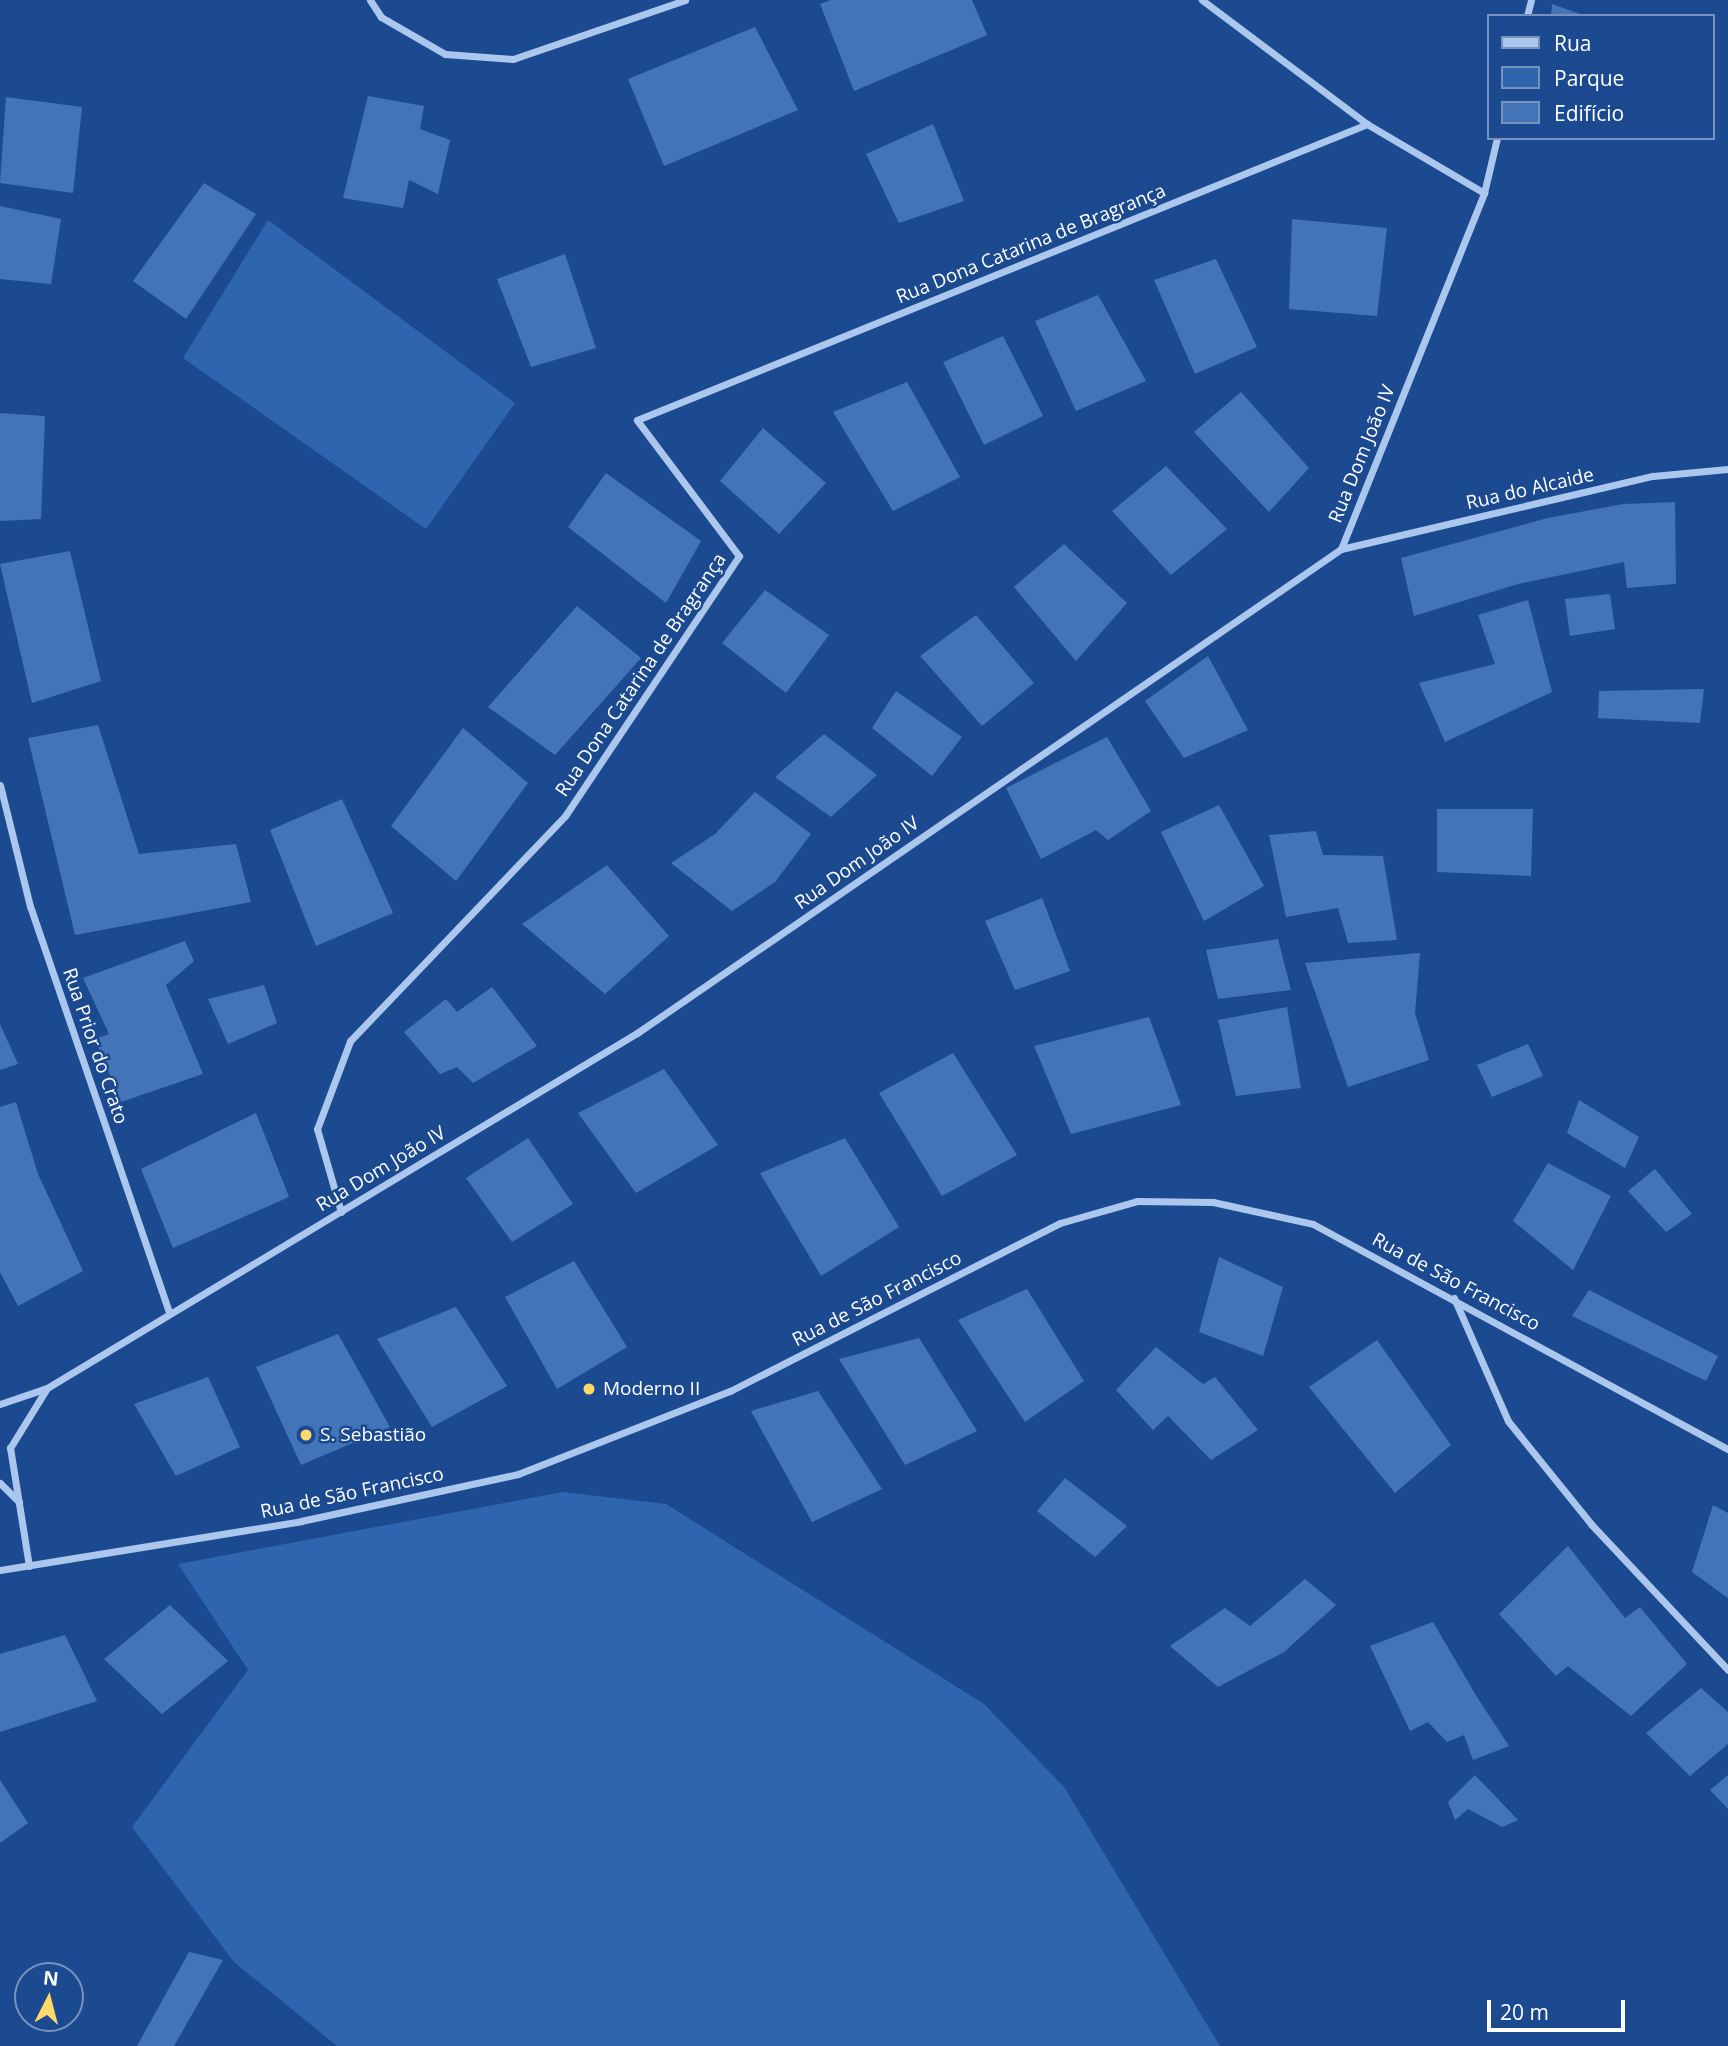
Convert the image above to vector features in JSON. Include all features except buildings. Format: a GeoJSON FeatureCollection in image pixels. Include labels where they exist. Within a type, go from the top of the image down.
{"type":"FeatureCollection","features":[{"type":"Feature","properties":{"kind":"street"},"geometry":{"type":"LineString","coordinates":[[370,0],[381,17],[445,54],[513,59],[685,0]]}},
{"type":"Feature","properties":{"kind":"street"},"geometry":{"type":"LineString","coordinates":[[1202,0],[1367,124],[1484,193]]}},
{"type":"Feature","properties":{"kind":"street","name":"Rua Dona Catarina de Bragrança"},"geometry":{"type":"LineString","coordinates":[[341,1212],[317,1129],[350,1041],[565,816],[739,555],[637,420],[1367,124]]}},
{"type":"Feature","properties":{"kind":"street","name":"Rua Dom João IV"},"geometry":{"type":"LineString","coordinates":[[0,1404],[47,1388],[636,1033],[1341,549],[1484,193],[1497,140]]}},
{"type":"Feature","properties":{"kind":"street","name":"Rua do Alcaide"},"geometry":{"type":"LineString","coordinates":[[1341,549],[1653,476],[1728,469]]}},
{"type":"Feature","properties":{"kind":"street","name":"Rua Prior do Crato"},"geometry":{"type":"LineString","coordinates":[[0,785],[30,906],[170,1314]]}},
{"type":"Feature","properties":{"kind":"street","name":"Rua de São Francisco"},"geometry":{"type":"LineString","coordinates":[[0,1570],[301,1521],[519,1474],[730,1391],[1060,1223],[1138,1200],[1213,1202],[1313,1224],[1454,1298],[1728,1449]]}},
{"type":"Feature","properties":{"kind":"street"},"geometry":{"type":"LineString","coordinates":[[1454,1298],[1508,1421],[1591,1524],[1728,1670]]}},
{"type":"Feature","properties":{"kind":"street"},"geometry":{"type":"LineString","coordinates":[[29,1566],[10,1448],[47,1388]]}},
{"type":"Feature","properties":{"kind":"street"},"geometry":{"type":"LineString","coordinates":[[0,1483],[19,1502]]}},
{"type":"Feature","properties":{"kind":"green space"},"geometry":{"type":"Polygon","coordinates":[[[268,220],[515,403],[426,529],[183,358],[268,220]]]}},
{"type":"Feature","properties":{"kind":"green space"},"geometry":{"type":"Polygon","coordinates":[[[563,1492],[666,1504],[984,1704],[1064,1787],[1220,2046],[337,2046],[234,1962],[132,1827],[248,1670],[178,1564],[563,1492]]]}},
{"type":"Feature","properties":{"kind":"place","name":"Moderno II"},"geometry":{"type":"Point","coordinates":[589,1389]}},
{"type":"Feature","properties":{"kind":"place","name":"S. Sebastião"},"geometry":{"type":"Point","coordinates":[306,1435]}}]}
